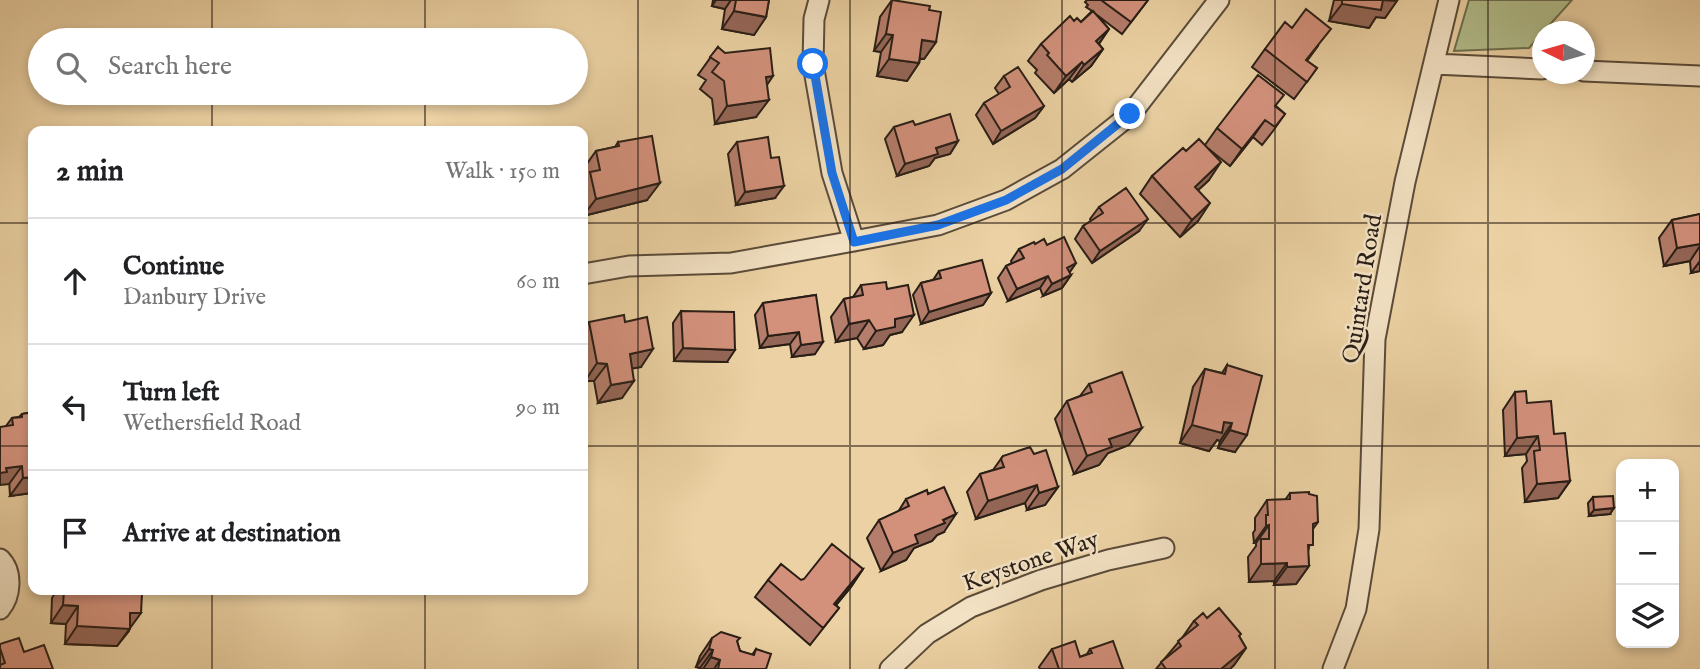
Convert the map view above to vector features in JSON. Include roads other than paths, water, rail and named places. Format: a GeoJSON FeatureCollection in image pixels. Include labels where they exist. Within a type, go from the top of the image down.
{"type":"FeatureCollection","features":[{"type":"Feature","properties":{"kind":"street"},"geometry":{"type":"LineString","coordinates":[[819,0],[814,19],[813,64],[832,173],[854,242]]}},
{"type":"Feature","properties":{"kind":"street"},"geometry":{"type":"LineString","coordinates":[[588,273],[629,267],[731,263],[854,242],[938,225],[1006,200],[1062,169],[1130,114],[1219,0]]}},
{"type":"Feature","properties":{"kind":"street","name":"Quintard Road"},"geometry":{"type":"LineString","coordinates":[[1333,669],[1356,609],[1370,529],[1375,339],[1405,182],[1449,0]]}},
{"type":"Feature","properties":{"kind":"street"},"geometry":{"type":"LineString","coordinates":[[1434,64],[1532,69]]}},
{"type":"Feature","properties":{"kind":"street"},"geometry":{"type":"LineString","coordinates":[[1595,71],[1700,76]]}},
{"type":"Feature","properties":{"kind":"street","name":"Keystone Way"},"geometry":{"type":"LineString","coordinates":[[890,669],[927,634],[971,607],[1041,580],[1108,560],[1164,548]]}},
{"type":"Feature","properties":{"kind":"street"},"geometry":{"type":"LineString","coordinates":[[0,559],[4,563],[9,583],[6,603],[0,609]]}}]}
